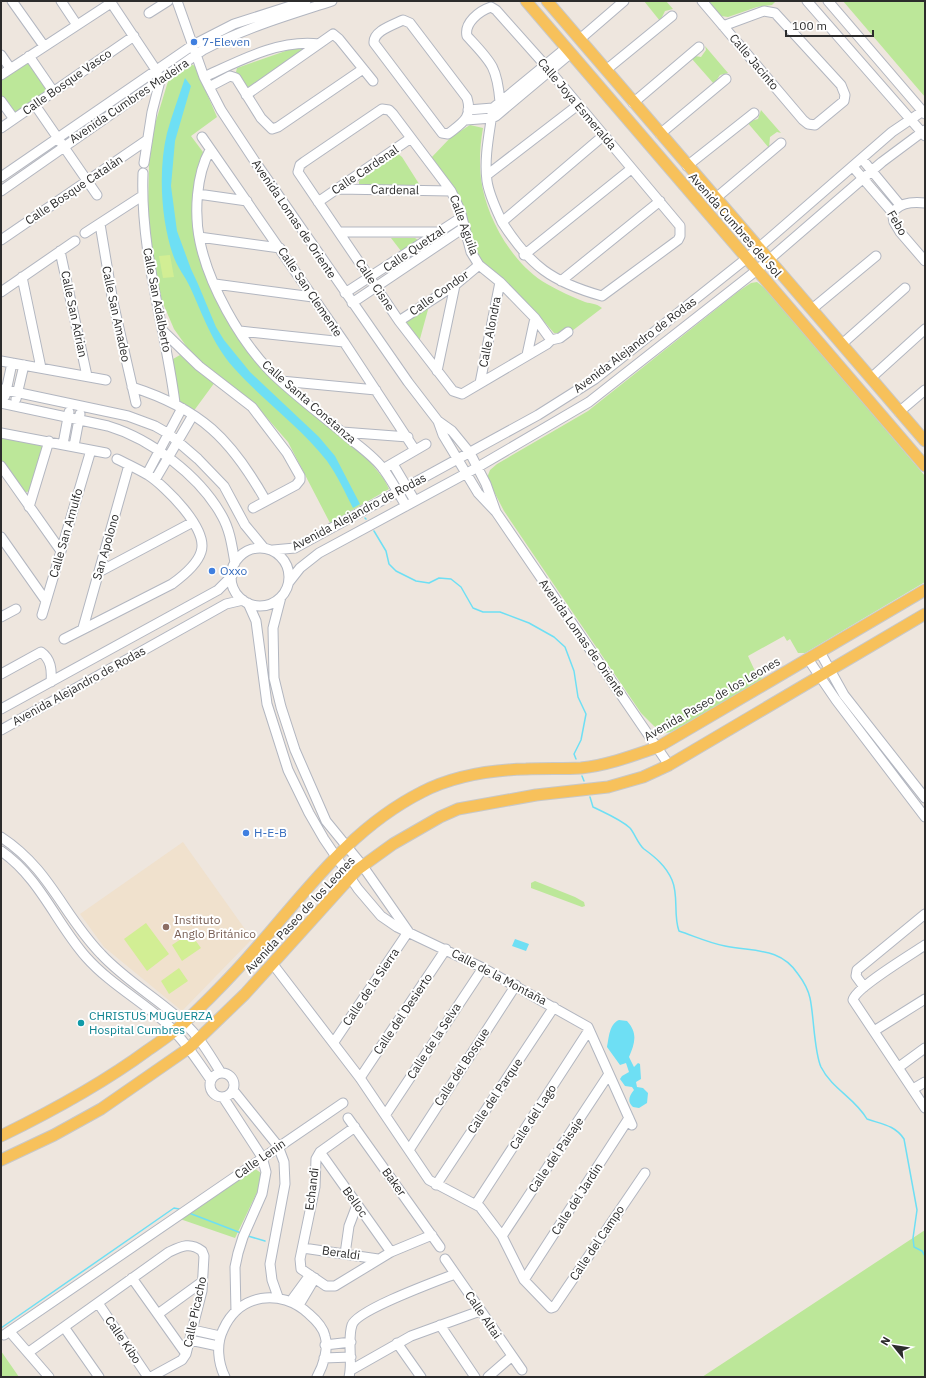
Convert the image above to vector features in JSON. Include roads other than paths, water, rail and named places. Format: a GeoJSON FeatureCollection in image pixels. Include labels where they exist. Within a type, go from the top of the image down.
{"type":"FeatureCollection","features":[{"type":"Feature","properties":{"kind":"main road","name":"Avenida Cumbres del Sol"},"geometry":{"type":"LineString","coordinates":[[526,1],[925,466]]}},
{"type":"Feature","properties":{"kind":"main road","name":"Avenida Cumbres del Sol"},"geometry":{"type":"LineString","coordinates":[[553,3],[568,26],[580,38],[633,103],[760,247],[925,442]]}},
{"type":"Feature","properties":{"kind":"main road"},"geometry":{"type":"LineString","coordinates":[[555,35],[561,29],[568,26]]}},
{"type":"Feature","properties":{"kind":"main road","name":"Avenida Paseo de los Leones"},"geometry":{"type":"LineString","coordinates":[[1,1136],[85,1092],[122,1069],[185,1023],[250,955],[335,856],[356,836],[403,803],[447,781],[490,773],[526,769],[568,769],[610,764],[658,747],[925,590]]}},
{"type":"Feature","properties":{"kind":"main road","name":"Avenida Paseo de los Leones"},"geometry":{"type":"LineString","coordinates":[[1,1160],[54,1135],[100,1109],[189,1048],[245,994],[362,865],[393,844],[440,817],[458,809],[536,795],[608,786],[643,777],[669,765],[925,614]]}},
{"type":"Feature","properties":{"kind":"street"},"geometry":{"type":"LineString","coordinates":[[12,1],[44,46]]}},
{"type":"Feature","properties":{"kind":"street"},"geometry":{"type":"LineString","coordinates":[[61,1],[77,25]]}},
{"type":"Feature","properties":{"kind":"street"},"geometry":{"type":"LineString","coordinates":[[149,14],[168,1]]}},
{"type":"Feature","properties":{"kind":"street","name":"Avenida Lomas de Oriente"},"geometry":{"type":"LineString","coordinates":[[178,1],[204,77],[241,141],[345,294],[408,382],[438,421],[452,431],[470,453],[490,492],[496,512]]}},
{"type":"Feature","properties":{"kind":"street","name":"Avenida Cumbres Madeira"},"geometry":{"type":"LineString","coordinates":[[1,177],[193,45],[234,24],[306,1]]}},
{"type":"Feature","properties":{"kind":"street","name":"Avenida Cumbres Madeira"},"geometry":{"type":"LineString","coordinates":[[1,191],[196,55],[230,36],[258,24],[313,4],[332,1]]}},
{"type":"Feature","properties":{"kind":"street"},"geometry":{"type":"LineString","coordinates":[[580,38],[624,1]]}},
{"type":"Feature","properties":{"kind":"street","name":"Calle Jacinto"},"geometry":{"type":"LineString","coordinates":[[702,1],[723,26],[806,123],[815,125],[844,100],[845,95],[841,85],[772,12],[764,11],[723,26]]}},
{"type":"Feature","properties":{"kind":"street"},"geometry":{"type":"LineString","coordinates":[[807,1],[924,133]]}},
{"type":"Feature","properties":{"kind":"street"},"geometry":{"type":"LineString","coordinates":[[828,1],[924,113]]}},
{"type":"Feature","properties":{"kind":"street"},"geometry":{"type":"LineString","coordinates":[[1,75],[111,2],[156,70],[160,81],[147,140],[144,162]]}},
{"type":"Feature","properties":{"kind":"street","name":"Calle Joya Esmeralda"},"geometry":{"type":"LineString","coordinates":[[496,105],[498,81],[494,68],[468,36],[466,30],[468,23],[485,9],[491,7],[496,10],[547,68],[680,226],[681,231],[678,240],[602,296],[561,281]]}},
{"type":"Feature","properties":{"kind":"street"},"geometry":{"type":"LineString","coordinates":[[606,70],[672,16]]}},
{"type":"Feature","properties":{"kind":"street"},"geometry":{"type":"LineString","coordinates":[[466,120],[468,104],[464,93],[407,20],[403,20],[376,34],[374,43],[442,133],[448,134],[466,120],[492,118],[568,50]]}},
{"type":"Feature","properties":{"kind":"street"},"geometry":{"type":"LineString","coordinates":[[246,95],[333,34],[339,39],[373,81]]}},
{"type":"Feature","properties":{"kind":"street","name":"Calle Bosque Vasco"},"geometry":{"type":"LineString","coordinates":[[1,128],[134,36]]}},
{"type":"Feature","properties":{"kind":"street"},"geometry":{"type":"LineString","coordinates":[[204,77],[230,64],[275,48],[307,42],[319,44]]}},
{"type":"Feature","properties":{"kind":"street"},"geometry":{"type":"LineString","coordinates":[[633,103],[699,47]]}},
{"type":"Feature","properties":{"kind":"street"},"geometry":{"type":"LineString","coordinates":[[1,55],[10,68]]}},
{"type":"Feature","properties":{"kind":"street"},"geometry":{"type":"LineString","coordinates":[[29,56],[54,91]]}},
{"type":"Feature","properties":{"kind":"street"},"geometry":{"type":"LineString","coordinates":[[468,110],[496,105],[547,68]]}},
{"type":"Feature","properties":{"kind":"street"},"geometry":{"type":"LineString","coordinates":[[209,88],[230,76],[236,78],[261,118],[272,129],[278,127],[363,69]]}},
{"type":"Feature","properties":{"kind":"street"},"geometry":{"type":"LineString","coordinates":[[660,134],[726,79]]}},
{"type":"Feature","properties":{"kind":"street"},"geometry":{"type":"LineString","coordinates":[[1,101],[14,119]]}},
{"type":"Feature","properties":{"kind":"street"},"geometry":{"type":"LineString","coordinates":[[35,105],[97,194]]}},
{"type":"Feature","properties":{"kind":"street"},"geometry":{"type":"LineString","coordinates":[[496,105],[489,130],[487,175],[489,190],[502,222],[524,255],[546,273],[561,281],[660,201]]}},
{"type":"Feature","properties":{"kind":"street"},"geometry":{"type":"LineString","coordinates":[[487,175],[578,105]]}},
{"type":"Feature","properties":{"kind":"street","name":"Calle Aguila"},"geometry":{"type":"LineString","coordinates":[[384,109],[393,114],[451,191],[465,227],[471,252],[479,265],[500,282],[535,318],[551,340]]}},
{"type":"Feature","properties":{"kind":"street","name":"Calle Cisne"},"geometry":{"type":"LineString","coordinates":[[384,109],[300,165],[298,169],[299,175],[399,321],[452,391],[459,394],[547,344],[551,340],[560,338],[568,332]]}},
{"type":"Feature","properties":{"kind":"street"},"geometry":{"type":"LineString","coordinates":[[688,166],[754,113]]}},
{"type":"Feature","properties":{"kind":"street","name":"Avenida Alejandro de Rodas"},"geometry":{"type":"LineString","coordinates":[[269,549],[295,548],[538,415],[595,379],[747,258],[910,119],[924,113]]}},
{"type":"Feature","properties":{"kind":"street","name":"Avenida Alejandro de Rodas"},"geometry":{"type":"LineString","coordinates":[[289,582],[300,568],[319,553],[478,467],[605,391],[757,270],[863,179],[924,133]]}},
{"type":"Feature","properties":{"kind":"street"},"geometry":{"type":"LineString","coordinates":[[502,222],[604,136]]}},
{"type":"Feature","properties":{"kind":"street","name":"Calle San Clemente"},"geometry":{"type":"LineString","coordinates":[[202,137],[313,296],[408,437],[415,450]]}},
{"type":"Feature","properties":{"kind":"street","name":"Calle Cardenal"},"geometry":{"type":"LineString","coordinates":[[318,202],[411,138]]}},
{"type":"Feature","properties":{"kind":"street","name":"Calle Bosque Catalán"},"geometry":{"type":"LineString","coordinates":[[1,240],[147,140]]}},
{"type":"Feature","properties":{"kind":"street"},"geometry":{"type":"LineString","coordinates":[[716,198],[781,143]]}},
{"type":"Feature","properties":{"kind":"street","name":"Calle Santa Constanza"},"geometry":{"type":"LineString","coordinates":[[210,150],[204,165],[198,194],[199,237],[202,252],[215,284],[240,331],[260,359],[281,381],[384,469],[406,506]]}},
{"type":"Feature","properties":{"kind":"street","name":"Febo"},"geometry":{"type":"LineString","coordinates":[[862,159],[900,205]]}},
{"type":"Feature","properties":{"kind":"street","name":"Febo"},"geometry":{"type":"LineString","coordinates":[[853,167],[892,212],[894,222],[900,232],[925,261]]}},
{"type":"Feature","properties":{"kind":"street"},"geometry":{"type":"LineString","coordinates":[[524,255],[631,169]]}},
{"type":"Feature","properties":{"kind":"street","name":"Calle San Adalberto"},"geometry":{"type":"LineString","coordinates":[[143,173],[142,196],[148,264],[179,405]]}},
{"type":"Feature","properties":{"kind":"street","name":"Cardenal"},"geometry":{"type":"LineString","coordinates":[[338,189],[451,191]]}},
{"type":"Feature","properties":{"kind":"street"},"geometry":{"type":"LineString","coordinates":[[198,194],[247,201]]}},
{"type":"Feature","properties":{"kind":"street"},"geometry":{"type":"LineString","coordinates":[[85,233],[142,196]]}},
{"type":"Feature","properties":{"kind":"street"},"geometry":{"type":"LineString","coordinates":[[892,212],[900,205],[916,202],[925,203]]}},
{"type":"Feature","properties":{"kind":"street","name":"Calle Quetzal"},"geometry":{"type":"LineString","coordinates":[[352,303],[373,282],[438,232],[462,218]]}},
{"type":"Feature","properties":{"kind":"street","name":"Calle San Amadeo"},"geometry":{"type":"LineString","coordinates":[[100,224],[112,302],[136,403]]}},
{"type":"Feature","properties":{"kind":"street","name":"Calle Quetzal"},"geometry":{"type":"LineString","coordinates":[[345,294],[373,282],[465,227]]}},
{"type":"Feature","properties":{"kind":"street"},"geometry":{"type":"LineString","coordinates":[[339,232],[438,232]]}},
{"type":"Feature","properties":{"kind":"street"},"geometry":{"type":"LineString","coordinates":[[199,237],[280,248]]}},
{"type":"Feature","properties":{"kind":"street"},"geometry":{"type":"LineString","coordinates":[[1,292],[75,241]]}},
{"type":"Feature","properties":{"kind":"street","name":"Calle San Adrian"},"geometry":{"type":"LineString","coordinates":[[60,251],[87,376]]}},
{"type":"Feature","properties":{"kind":"street"},"geometry":{"type":"LineString","coordinates":[[812,308],[876,256]]}},
{"type":"Feature","properties":{"kind":"street","name":"Calle Condor"},"geometry":{"type":"LineString","coordinates":[[399,321],[455,285],[479,265]]}},
{"type":"Feature","properties":{"kind":"street"},"geometry":{"type":"LineString","coordinates":[[22,277],[41,368]]}},
{"type":"Feature","properties":{"kind":"street","name":"Calle Alondra"},"geometry":{"type":"LineString","coordinates":[[480,383],[500,282]]}},
{"type":"Feature","properties":{"kind":"street"},"geometry":{"type":"LineString","coordinates":[[215,284],[313,296]]}},
{"type":"Feature","properties":{"kind":"street"},"geometry":{"type":"LineString","coordinates":[[437,371],[455,285]]}},
{"type":"Feature","properties":{"kind":"street"},"geometry":{"type":"LineString","coordinates":[[842,344],[905,288]]}},
{"type":"Feature","properties":{"kind":"street"},"geometry":{"type":"LineString","coordinates":[[528,355],[535,318]]}},
{"type":"Feature","properties":{"kind":"street"},"geometry":{"type":"LineString","coordinates":[[666,323],[677,335]]}},
{"type":"Feature","properties":{"kind":"street"},"geometry":{"type":"LineString","coordinates":[[871,378],[925,329]]}},
{"type":"Feature","properties":{"kind":"street"},"geometry":{"type":"LineString","coordinates":[[163,331],[200,366],[252,407],[287,453],[300,480],[296,485],[253,508]]}},
{"type":"Feature","properties":{"kind":"street"},"geometry":{"type":"LineString","coordinates":[[240,331],[344,342]]}},
{"type":"Feature","properties":{"kind":"street"},"geometry":{"type":"LineString","coordinates":[[1,361],[106,380]]}},
{"type":"Feature","properties":{"kind":"street"},"geometry":{"type":"LineString","coordinates":[[12,363],[4,390],[2,403],[123,430],[169,458],[202,489],[222,516],[230,537],[235,563],[232,576],[236,592],[245,601],[265,605],[281,597]]}},
{"type":"Feature","properties":{"kind":"street"},"geometry":{"type":"LineString","coordinates":[[15,406],[24,365]]}},
{"type":"Feature","properties":{"kind":"street"},"geometry":{"type":"LineString","coordinates":[[595,379],[605,391]]}},
{"type":"Feature","properties":{"kind":"street"},"geometry":{"type":"LineString","coordinates":[[281,381],[376,390]]}},
{"type":"Feature","properties":{"kind":"street"},"geometry":{"type":"LineString","coordinates":[[132,387],[179,405],[215,432],[243,463],[266,501]]}},
{"type":"Feature","properties":{"kind":"street"},"geometry":{"type":"LineString","coordinates":[[4,390],[82,405],[139,420],[169,434],[198,459],[224,486],[245,525],[269,549],[286,563],[289,582],[281,597],[274,617],[272,632],[274,678],[281,707],[295,750],[326,821],[362,865],[408,932]]}},
{"type":"Feature","properties":{"kind":"street"},"geometry":{"type":"LineString","coordinates":[[899,412],[925,390]]}},
{"type":"Feature","properties":{"kind":"street"},"geometry":{"type":"LineString","coordinates":[[62,444],[71,403]]}},
{"type":"Feature","properties":{"kind":"street"},"geometry":{"type":"LineString","coordinates":[[74,446],[82,405]]}},
{"type":"Feature","properties":{"kind":"street"},"geometry":{"type":"LineString","coordinates":[[146,474],[169,434],[179,405]]}},
{"type":"Feature","properties":{"kind":"street"},"geometry":{"type":"LineString","coordinates":[[155,480],[193,415]]}},
{"type":"Feature","properties":{"kind":"street","name":"Avenida Lomas de Oriente"},"geometry":{"type":"LineString","coordinates":[[438,421],[443,435],[459,459],[478,493],[496,512],[669,765]]}},
{"type":"Feature","properties":{"kind":"street"},"geometry":{"type":"LineString","coordinates":[[342,432],[408,437]]}},
{"type":"Feature","properties":{"kind":"street"},"geometry":{"type":"LineString","coordinates":[[1,433],[106,453]]}},
{"type":"Feature","properties":{"kind":"street"},"geometry":{"type":"LineString","coordinates":[[29,506],[48,441]]}},
{"type":"Feature","properties":{"kind":"street"},"geometry":{"type":"LineString","coordinates":[[384,469],[426,444]]}},
{"type":"Feature","properties":{"kind":"street","name":"Calle San Arnulfo"},"geometry":{"type":"LineString","coordinates":[[42,615],[91,450]]}},
{"type":"Feature","properties":{"kind":"street"},"geometry":{"type":"LineString","coordinates":[[64,639],[172,584],[189,570],[201,552],[202,537],[185,510],[155,480],[117,459]]}},
{"type":"Feature","properties":{"kind":"street"},"geometry":{"type":"LineString","coordinates":[[392,464],[415,501]]}},
{"type":"Feature","properties":{"kind":"street","name":"San Apolono"},"geometry":{"type":"LineString","coordinates":[[83,628],[129,465]]}},
{"type":"Feature","properties":{"kind":"street"},"geometry":{"type":"LineString","coordinates":[[1,466],[61,551]]}},
{"type":"Feature","properties":{"kind":"street"},"geometry":{"type":"LineString","coordinates":[[99,572],[193,522]]}},
{"type":"Feature","properties":{"kind":"street"},"geometry":{"type":"LineString","coordinates":[[1,537],[46,601]]}},
{"type":"Feature","properties":{"kind":"street"},"geometry":{"type":"LineString","coordinates":[[235,563],[245,552],[254,548],[269,549]]}},
{"type":"Feature","properties":{"kind":"street","name":"Avenida Alejandro de Rodas"},"geometry":{"type":"LineString","coordinates":[[1,709],[218,590],[226,584],[232,576]]}},
{"type":"Feature","properties":{"kind":"street","name":"Avenida Alejandro de Rodas"},"geometry":{"type":"LineString","coordinates":[[1,730],[226,604],[245,601]]}},
{"type":"Feature","properties":{"kind":"street","name":"Calle de la Montaña"},"geometry":{"type":"LineString","coordinates":[[245,601],[256,621],[263,680],[273,728],[288,770],[309,813],[335,856],[350,877],[386,921],[446,949],[516,985],[589,1029]]}},
{"type":"Feature","properties":{"kind":"street"},"geometry":{"type":"LineString","coordinates":[[1,617],[16,609]]}},
{"type":"Feature","properties":{"kind":"street"},"geometry":{"type":"LineString","coordinates":[[1,674],[42,652],[47,656],[52,671],[51,682]]}},
{"type":"Feature","properties":{"kind":"street"},"geometry":{"type":"LineString","coordinates":[[820,652],[840,697],[924,812]]}},
{"type":"Feature","properties":{"kind":"street"},"geometry":{"type":"LineString","coordinates":[[808,659],[819,677],[840,697],[925,798]]}},
{"type":"Feature","properties":{"kind":"street"},"geometry":{"type":"LineString","coordinates":[[83,664],[91,679]]}},
{"type":"Feature","properties":{"kind":"street"},"geometry":{"type":"LineString","coordinates":[[263,680],[274,678]]}},
{"type":"Feature","properties":{"kind":"street"},"geometry":{"type":"LineString","coordinates":[[1,838],[20,851],[35,865],[83,933],[100,954],[185,1023],[200,1039],[221,1073]]}},
{"type":"Feature","properties":{"kind":"street"},"geometry":{"type":"LineString","coordinates":[[1,851],[22,867],[29,875],[86,956],[105,975],[174,1031],[189,1048],[211,1080],[212,1092],[215,1095],[223,1097],[228,1096],[233,1090],[234,1082],[232,1078],[225,1073],[215,1075],[211,1080]]}},
{"type":"Feature","properties":{"kind":"street"},"geometry":{"type":"LineString","coordinates":[[864,987],[856,976],[857,970],[925,914]]}},
{"type":"Feature","properties":{"kind":"street","name":"Calle de la Sierra"},"geometry":{"type":"LineString","coordinates":[[334,1042],[408,932]]}},
{"type":"Feature","properties":{"kind":"street"},"geometry":{"type":"LineString","coordinates":[[925,945],[864,987],[853,998],[854,1004],[899,1067],[925,1108]]}},
{"type":"Feature","properties":{"kind":"street","name":"Calle del Desierto"},"geometry":{"type":"LineString","coordinates":[[360,1078],[446,949]]}},
{"type":"Feature","properties":{"kind":"street"},"geometry":{"type":"LineString","coordinates":[[272,963],[334,1042],[386,1114],[429,1180],[480,1207],[502,1236],[524,1280]]}},
{"type":"Feature","properties":{"kind":"street","name":"Calle de la Selva"},"geometry":{"type":"LineString","coordinates":[[386,1114],[483,968]]}},
{"type":"Feature","properties":{"kind":"street","name":"Calle del Bosque"},"geometry":{"type":"LineString","coordinates":[[409,1150],[516,985]]}},
{"type":"Feature","properties":{"kind":"street"},"geometry":{"type":"LineString","coordinates":[[874,1031],[925,999]]}},
{"type":"Feature","properties":{"kind":"street","name":"Calle del Parque"},"geometry":{"type":"LineString","coordinates":[[436,1185],[554,1007]]}},
{"type":"Feature","properties":{"kind":"street"},"geometry":{"type":"LineString","coordinates":[[589,1029],[610,1074]]}},
{"type":"Feature","properties":{"kind":"street","name":"Calle del Lago"},"geometry":{"type":"LineString","coordinates":[[476,1204],[589,1029]]}},
{"type":"Feature","properties":{"kind":"street"},"geometry":{"type":"LineString","coordinates":[[899,1067],[925,1048]]}},
{"type":"Feature","properties":{"kind":"street","name":"Calle del Jardin"},"geometry":{"type":"LineString","coordinates":[[524,1280],[631,1121],[610,1074]]}},
{"type":"Feature","properties":{"kind":"street","name":"Calle del Paisaje"},"geometry":{"type":"LineString","coordinates":[[502,1236],[610,1074]]}},
{"type":"Feature","properties":{"kind":"street"},"geometry":{"type":"LineString","coordinates":[[912,1089],[925,1082]]}},
{"type":"Feature","properties":{"kind":"street"},"geometry":{"type":"LineString","coordinates":[[233,1090],[278,1146],[284,1162],[286,1173],[285,1184],[270,1264],[271,1276],[278,1297]]}},
{"type":"Feature","properties":{"kind":"street"},"geometry":{"type":"LineString","coordinates":[[223,1097],[262,1157],[266,1172],[262,1194],[243,1237],[235,1268],[236,1311]]}},
{"type":"Feature","properties":{"kind":"street","name":"Calle Lenin"},"geometry":{"type":"LineString","coordinates":[[29,1352],[7,1333],[278,1146],[343,1103]]}},
{"type":"Feature","properties":{"kind":"street","name":"Baker"},"geometry":{"type":"LineString","coordinates":[[348,1118],[440,1247]]}},
{"type":"Feature","properties":{"kind":"street","name":"Echandi"},"geometry":{"type":"LineString","coordinates":[[313,1276],[301,1269],[299,1265],[315,1186],[316,1159],[320,1152],[355,1127]]}},
{"type":"Feature","properties":{"kind":"street","name":"Belloc"},"geometry":{"type":"LineString","coordinates":[[320,1152],[391,1252]]}},
{"type":"Feature","properties":{"kind":"street","name":"Calle del Campo"},"geometry":{"type":"LineString","coordinates":[[524,1280],[550,1308],[554,1307],[645,1172]]}},
{"type":"Feature","properties":{"kind":"street"},"geometry":{"type":"LineString","coordinates":[[345,1254],[349,1226],[358,1205]]}},
{"type":"Feature","properties":{"kind":"street"},"geometry":{"type":"LineString","coordinates":[[295,1303],[313,1276],[326,1286],[335,1286],[391,1252],[432,1236]]}},
{"type":"Feature","properties":{"kind":"street","name":"Calle Picacho"},"geometry":{"type":"LineString","coordinates":[[132,1278],[181,1246],[189,1244],[202,1251],[204,1256],[202,1282],[186,1354],[182,1360],[150,1377]]}},
{"type":"Feature","properties":{"kind":"street","name":"Beraldi"},"geometry":{"type":"LineString","coordinates":[[303,1248],[378,1259]]}},
{"type":"Feature","properties":{"kind":"street","name":"Calle Altai"},"geometry":{"type":"LineString","coordinates":[[445,1259],[511,1357],[522,1370]]}},
{"type":"Feature","properties":{"kind":"street"},"geometry":{"type":"LineString","coordinates":[[350,1373],[351,1328],[355,1321],[393,1299],[455,1274]]}},
{"type":"Feature","properties":{"kind":"street"},"geometry":{"type":"LineString","coordinates":[[49,1377],[29,1352],[132,1278],[186,1354]]}},
{"type":"Feature","properties":{"kind":"street"},"geometry":{"type":"LineString","coordinates":[[158,1314],[202,1282]]}},
{"type":"Feature","properties":{"kind":"street"},"geometry":{"type":"LineString","coordinates":[[225,1377],[218,1346],[220,1336],[226,1322],[236,1311],[255,1300],[278,1297],[295,1303],[316,1320],[326,1336],[324,1358],[317,1377]]}},
{"type":"Feature","properties":{"kind":"street","name":"Calle Kibo"},"geometry":{"type":"LineString","coordinates":[[98,1303],[150,1377]]}},
{"type":"Feature","properties":{"kind":"street"},"geometry":{"type":"LineString","coordinates":[[350,1373],[397,1343],[411,1336],[480,1311]]}},
{"type":"Feature","properties":{"kind":"street"},"geometry":{"type":"LineString","coordinates":[[440,1325],[475,1377]]}},
{"type":"Feature","properties":{"kind":"street"},"geometry":{"type":"LineString","coordinates":[[64,1327],[99,1377]]}},
{"type":"Feature","properties":{"kind":"street"},"geometry":{"type":"LineString","coordinates":[[192,1330],[220,1336]]}},
{"type":"Feature","properties":{"kind":"street"},"geometry":{"type":"LineString","coordinates":[[190,1340],[218,1346]]}},
{"type":"Feature","properties":{"kind":"street"},"geometry":{"type":"LineString","coordinates":[[325,1345],[351,1342]]}},
{"type":"Feature","properties":{"kind":"street"},"geometry":{"type":"LineString","coordinates":[[397,1343],[421,1377]]}},
{"type":"Feature","properties":{"kind":"street"},"geometry":{"type":"LineString","coordinates":[[324,1358],[351,1357]]}},
{"type":"Feature","properties":{"kind":"street"},"geometry":{"type":"LineString","coordinates":[[488,1377],[511,1357]]}},
{"type":"Feature","properties":{"kind":"water"},"geometry":{"type":"Polygon","coordinates":[[[185,78],[191,86],[175,141],[171,186],[177,231],[191,269],[216,327],[224,340],[250,372],[319,437],[335,456],[360,504],[353,508],[334,472],[316,448],[244,379],[226,358],[214,339],[190,287],[175,259],[169,241],[163,211],[162,163],[167,133],[185,78]]]}},
{"type":"Feature","properties":{"kind":"water"},"geometry":{"type":"Polygon","coordinates":[[[515,939],[529,944],[526,951],[512,946],[515,939]]]}},
{"type":"Feature","properties":{"kind":"water"},"geometry":{"type":"Polygon","coordinates":[[[619,1020],[627,1021],[633,1030],[634,1043],[629,1057],[634,1067],[638,1063],[640,1064],[641,1079],[636,1082],[637,1087],[643,1088],[648,1093],[647,1103],[639,1108],[633,1107],[629,1101],[634,1090],[632,1087],[625,1086],[620,1079],[629,1072],[626,1063],[620,1065],[607,1047],[611,1028],[619,1020]]]}},
{"type":"Feature","properties":{"kind":"waterway"},"geometry":{"type":"LineString","coordinates":[[374,531],[386,551],[389,564],[396,571],[416,581],[429,583],[439,578],[451,579],[461,587],[473,608],[483,612],[500,612],[529,623],[554,637],[565,647],[574,671],[578,697],[586,714],[581,740],[574,754],[576,759]]}},
{"type":"Feature","properties":{"kind":"waterway"},"geometry":{"type":"LineString","coordinates":[[582,776],[584,781]]}},
{"type":"Feature","properties":{"kind":"waterway"},"geometry":{"type":"LineString","coordinates":[[590,797],[593,807],[617,819],[630,828],[642,847],[667,870],[674,886],[676,899],[676,919],[679,931],[719,945],[756,950],[775,955],[791,965],[798,974],[806,986],[809,995],[815,1043],[821,1067],[826,1075],[837,1088],[856,1105],[867,1119],[892,1128],[904,1139],[917,1210],[913,1238],[914,1247],[922,1251],[925,1256]]}},
{"type":"Feature","properties":{"kind":"waterway"},"geometry":{"type":"LineString","coordinates":[[1,1328],[174,1208],[179,1209]]}},
{"type":"Feature","properties":{"kind":"waterway"},"geometry":{"type":"LineString","coordinates":[[189,1213],[241,1233]]}},
{"type":"Feature","properties":{"kind":"waterway"},"geometry":{"type":"LineString","coordinates":[[248,1236],[265,1241]]}},
{"type":"Feature","properties":{"kind":"place","name":"7-Eleven"},"geometry":{"type":"Point","coordinates":[194,42]}},
{"type":"Feature","properties":{"kind":"place","name":"Oxxo"},"geometry":{"type":"Point","coordinates":[212,571]}},
{"type":"Feature","properties":{"kind":"place","name":"H-E-B"},"geometry":{"type":"Point","coordinates":[246,833]}},
{"type":"Feature","properties":{"kind":"place","name":"Instituto Anglo Británico"},"geometry":{"type":"Point","coordinates":[166,927]}},
{"type":"Feature","properties":{"kind":"place","name":"CHRISTUS MUGUERZA Hospital Cumbres"},"geometry":{"type":"Point","coordinates":[81,1023]}}]}
